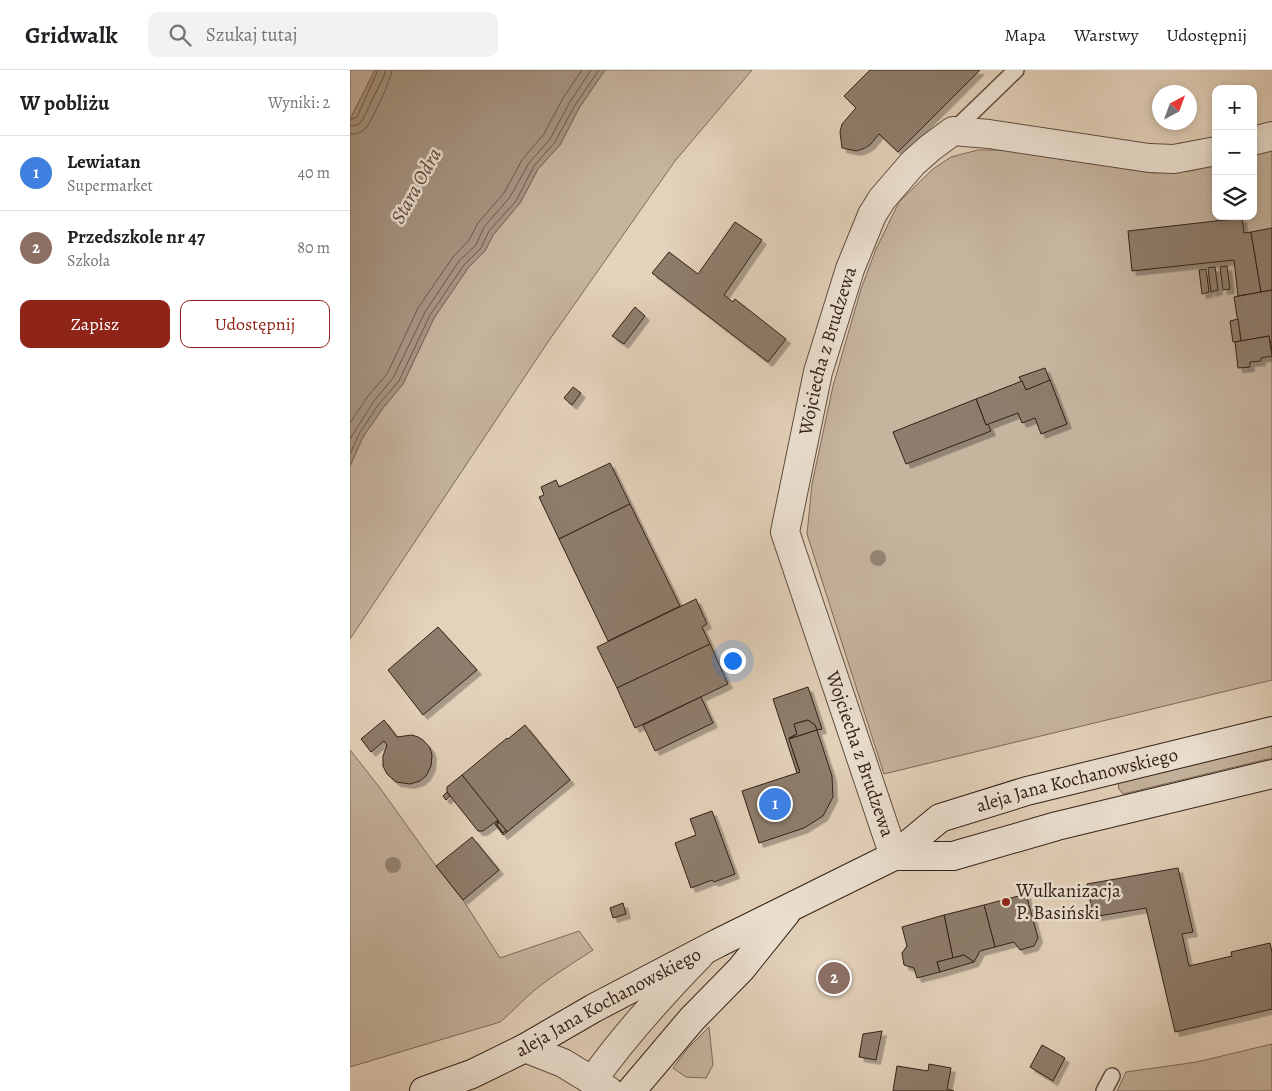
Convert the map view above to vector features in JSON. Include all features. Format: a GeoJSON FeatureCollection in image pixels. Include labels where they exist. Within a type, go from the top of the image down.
{"type":"FeatureCollection","features":[{"type":"Feature","properties":{"kind":"main road"},"geometry":{"type":"LineString","coordinates":[[953,131],[989,134],[1149,158],[1174,159],[1212,152]]}},
{"type":"Feature","properties":{"kind":"main road","name":"Wojciecha z Brudzewa"},"geometry":{"type":"LineString","coordinates":[[894,856],[786,532],[818,372],[850,269],[872,215],[882,199],[913,163],[953,131]]}},
{"type":"Feature","properties":{"kind":"main road"},"geometry":{"type":"LineString","coordinates":[[1257,140],[1272,136]]}},
{"type":"Feature","properties":{"kind":"main road","name":"aleja Jana Kochanowskiego"},"geometry":{"type":"LineString","coordinates":[[424,1091],[472,1074],[525,1048],[579,1015],[894,856],[940,818],[1027,791],[1272,731]]}},
{"type":"Feature","properties":{"kind":"main road","name":"aleja Jana Kochanowskiego"},"geometry":{"type":"LineString","coordinates":[[894,856],[953,856],[1057,826],[1272,774]]}},
{"type":"Feature","properties":{"kind":"main road","name":"aleja Jana Kochanowskiego"},"geometry":{"type":"LineString","coordinates":[[631,1091],[692,1019],[741,969],[790,908]]}},
{"type":"Feature","properties":{"kind":"main road"},"geometry":{"type":"LineString","coordinates":[[525,1048],[563,1064],[594,1088],[617,1047],[670,986],[704,951]]}},
{"type":"Feature","properties":{"kind":"lane"},"geometry":{"type":"LineString","coordinates":[[953,131],[1016,70]]}},
{"type":"Feature","properties":{"kind":"lane"},"geometry":{"type":"LineString","coordinates":[[1104,1091],[1112,1076]]}},
{"type":"Feature","properties":{"kind":"shaded area"},"geometry":{"type":"Polygon","coordinates":[[[350,70],[375,70],[350,119],[350,70]]]}},
{"type":"Feature","properties":{"kind":"shaded area"},"geometry":{"type":"Polygon","coordinates":[[[605,70],[752,70],[675,161],[548,342],[350,639],[350,466],[363,437],[383,408],[403,384],[434,318],[468,268],[485,251],[493,235],[520,203],[538,169],[560,145],[579,108],[605,70]]]}},
{"type":"Feature","properties":{"kind":"shaded area"},"geometry":{"type":"Polygon","coordinates":[[[978,150],[1005,150],[1154,173],[1190,171],[1212,166],[1212,220],[1257,220],[1257,154],[1272,150],[1272,680],[884,774],[807,534],[812,484],[833,386],[861,289],[876,249],[899,202],[933,169],[951,157],[978,150]]]}},
{"type":"Feature","properties":{"kind":"shaded area"},"geometry":{"type":"Polygon","coordinates":[[[1272,746],[1272,758],[1123,794],[1119,789],[1118,783],[1272,746]]]}},
{"type":"Feature","properties":{"kind":"shaded area"},"geometry":{"type":"Polygon","coordinates":[[[350,750],[463,900],[500,958],[579,931],[593,950],[544,983],[500,1022],[350,1067],[350,750]]]}},
{"type":"Feature","properties":{"kind":"shaded area"},"geometry":{"type":"Polygon","coordinates":[[[709,1027],[713,1065],[706,1078],[686,1077],[673,1068],[688,1048],[709,1027]]]}},
{"type":"Feature","properties":{"kind":"shaded area"},"geometry":{"type":"Polygon","coordinates":[[[1272,1044],[1272,1091],[1117,1091],[1126,1072],[1197,1062],[1272,1044]]]}},
{"type":"Feature","properties":{"kind":"water","name":"Stara Odra"},"geometry":{"type":"Polygon","coordinates":[[[375,70],[605,70],[579,108],[560,145],[538,169],[520,203],[493,235],[485,251],[468,268],[434,318],[403,384],[383,408],[363,437],[350,466],[350,119],[375,70]]]}},
{"type":"Feature","properties":{"kind":"building"},"geometry":{"type":"Polygon","coordinates":[[[870,70],[980,70],[898,152],[879,134],[865,148],[857,151],[842,148],[840,132],[842,124],[856,108],[844,96],[870,70]]]}},
{"type":"Feature","properties":{"kind":"building"},"geometry":{"type":"Polygon","coordinates":[[[1224,220],[1242,220],[1244,233],[1251,232],[1261,292],[1238,296],[1234,260],[1132,271],[1128,231],[1224,220]]]}},
{"type":"Feature","properties":{"kind":"building"},"geometry":{"type":"Polygon","coordinates":[[[735,222],[762,240],[724,295],[733,302],[735,299],[786,339],[768,362],[652,273],[669,252],[698,274],[735,222]]]}},
{"type":"Feature","properties":{"kind":"building"},"geometry":{"type":"Polygon","coordinates":[[[1272,228],[1272,290],[1261,292],[1251,232],[1272,228]]]}},
{"type":"Feature","properties":{"kind":"building"},"geometry":{"type":"Polygon","coordinates":[[[1227,266],[1230,289],[1223,290],[1220,267],[1227,266]]]}},
{"type":"Feature","properties":{"kind":"building"},"geometry":{"type":"Polygon","coordinates":[[[1215,267],[1218,290],[1211,292],[1208,268],[1215,267]]]}},
{"type":"Feature","properties":{"kind":"building"},"geometry":{"type":"Polygon","coordinates":[[[1206,269],[1209,292],[1202,294],[1199,270],[1206,269]]]}},
{"type":"Feature","properties":{"kind":"building"},"geometry":{"type":"Polygon","coordinates":[[[1272,290],[1272,352],[1269,336],[1241,341],[1234,297],[1272,290]]]}},
{"type":"Feature","properties":{"kind":"building"},"geometry":{"type":"Polygon","coordinates":[[[635,307],[645,316],[624,344],[612,336],[635,307]]]}},
{"type":"Feature","properties":{"kind":"building"},"geometry":{"type":"Polygon","coordinates":[[[1238,319],[1241,341],[1233,342],[1230,321],[1238,319]]]}},
{"type":"Feature","properties":{"kind":"building"},"geometry":{"type":"Polygon","coordinates":[[[1269,336],[1272,356],[1261,358],[1261,361],[1250,362],[1250,367],[1238,368],[1235,342],[1269,336]]]}},
{"type":"Feature","properties":{"kind":"building"},"geometry":{"type":"Polygon","coordinates":[[[1045,368],[1050,381],[1026,390],[1019,377],[1045,368]]]}},
{"type":"Feature","properties":{"kind":"building"},"geometry":{"type":"Polygon","coordinates":[[[1050,380],[1067,424],[1041,434],[1035,418],[1022,423],[1018,413],[986,425],[976,399],[1022,381],[1026,390],[1050,380]]]}},
{"type":"Feature","properties":{"kind":"building"},"geometry":{"type":"Polygon","coordinates":[[[573,387],[581,393],[572,405],[564,398],[573,387]]]}},
{"type":"Feature","properties":{"kind":"building"},"geometry":{"type":"Polygon","coordinates":[[[976,399],[986,425],[988,424],[991,431],[906,464],[893,432],[976,399]]]}},
{"type":"Feature","properties":{"kind":"building"},"geometry":{"type":"Polygon","coordinates":[[[610,463],[630,504],[559,539],[539,497],[544,495],[541,487],[556,480],[559,487],[610,463]]]}},
{"type":"Feature","properties":{"kind":"building"},"geometry":{"type":"Polygon","coordinates":[[[630,504],[680,606],[608,641],[559,539],[630,504]]]}},
{"type":"Feature","properties":{"kind":"building"},"geometry":{"type":"Polygon","coordinates":[[[696,599],[707,624],[702,627],[710,644],[617,688],[597,647],[696,599]]]}},
{"type":"Feature","properties":{"kind":"building"},"geometry":{"type":"Polygon","coordinates":[[[438,627],[477,670],[423,715],[388,670],[438,627]]]}},
{"type":"Feature","properties":{"kind":"building"},"geometry":{"type":"Polygon","coordinates":[[[710,644],[728,684],[635,728],[617,688],[710,644]]]}},
{"type":"Feature","properties":{"kind":"building"},"geometry":{"type":"Polygon","coordinates":[[[808,687],[822,729],[817,730],[815,725],[808,720],[794,724],[797,734],[789,738],[800,772],[797,773],[773,699],[808,687]]]}},
{"type":"Feature","properties":{"kind":"building"},"geometry":{"type":"Polygon","coordinates":[[[701,697],[713,723],[655,751],[643,725],[701,697]]]}},
{"type":"Feature","properties":{"kind":"building"},"geometry":{"type":"Polygon","coordinates":[[[384,720],[397,737],[412,735],[418,737],[430,748],[432,755],[431,766],[426,776],[420,781],[410,784],[396,782],[387,774],[383,766],[383,756],[387,745],[384,741],[371,752],[361,739],[384,720]]]}},
{"type":"Feature","properties":{"kind":"building"},"geometry":{"type":"Polygon","coordinates":[[[808,720],[815,725],[817,730],[789,739],[797,734],[794,724],[808,720]]]}},
{"type":"Feature","properties":{"kind":"building"},"geometry":{"type":"Polygon","coordinates":[[[525,725],[570,780],[507,832],[462,775],[525,725]]]}},
{"type":"Feature","properties":{"kind":"building"},"geometry":{"type":"Polygon","coordinates":[[[817,730],[832,776],[833,797],[823,816],[804,828],[759,843],[742,791],[800,772],[789,739],[817,730]]]}},
{"type":"Feature","properties":{"kind":"building"},"geometry":{"type":"Polygon","coordinates":[[[462,775],[498,820],[483,831],[478,831],[447,792],[447,787],[462,775]]]}},
{"type":"Feature","properties":{"kind":"building"},"geometry":{"type":"Polygon","coordinates":[[[447,792],[450,796],[446,800],[443,796],[447,792]]]}},
{"type":"Feature","properties":{"kind":"building"},"geometry":{"type":"Polygon","coordinates":[[[712,811],[735,874],[691,888],[675,843],[696,835],[690,819],[712,811]]]}},
{"type":"Feature","properties":{"kind":"building"},"geometry":{"type":"Polygon","coordinates":[[[498,821],[497,825],[503,833],[506,830],[507,832],[503,835],[495,824],[498,821]]]}},
{"type":"Feature","properties":{"kind":"building"},"geometry":{"type":"Polygon","coordinates":[[[499,822],[506,830],[503,833],[497,825],[499,822]]]}},
{"type":"Feature","properties":{"kind":"building"},"geometry":{"type":"Polygon","coordinates":[[[472,837],[499,870],[463,900],[436,866],[472,837]]]}},
{"type":"Feature","properties":{"kind":"building"},"geometry":{"type":"Polygon","coordinates":[[[1178,868],[1193,932],[1182,934],[1189,966],[1232,956],[1231,952],[1270,943],[1272,952],[1272,1009],[1175,1032],[1146,908],[1093,917],[1087,884],[1178,868]]]}},
{"type":"Feature","properties":{"kind":"building"},"geometry":{"type":"Polygon","coordinates":[[[1026,894],[1038,938],[1034,946],[1020,950],[1014,942],[995,947],[984,905],[1026,894]]]}},
{"type":"Feature","properties":{"kind":"building"},"geometry":{"type":"Polygon","coordinates":[[[623,903],[626,914],[613,918],[610,908],[623,903]]]}},
{"type":"Feature","properties":{"kind":"building"},"geometry":{"type":"Polygon","coordinates":[[[984,905],[995,947],[980,951],[974,962],[964,955],[953,958],[944,915],[984,905]]]}},
{"type":"Feature","properties":{"kind":"building"},"geometry":{"type":"Polygon","coordinates":[[[944,915],[953,958],[937,962],[940,972],[917,978],[914,968],[904,965],[902,953],[907,946],[902,927],[944,915]]]}},
{"type":"Feature","properties":{"kind":"building"},"geometry":{"type":"Polygon","coordinates":[[[964,955],[974,962],[940,972],[937,962],[964,955]]]}},
{"type":"Feature","properties":{"kind":"building"},"geometry":{"type":"Polygon","coordinates":[[[882,1031],[876,1060],[859,1057],[863,1034],[882,1031]]]}},
{"type":"Feature","properties":{"kind":"building"},"geometry":{"type":"Polygon","coordinates":[[[1042,1045],[1065,1058],[1053,1081],[1030,1067],[1042,1045]]]}},
{"type":"Feature","properties":{"kind":"building"},"geometry":{"type":"Polygon","coordinates":[[[929,1064],[951,1068],[947,1089],[954,1091],[893,1091],[897,1066],[928,1071],[929,1064]]]}},
{"type":"Feature","properties":{"kind":"place","name":"Lewiatan"},"geometry":{"type":"Point","coordinates":[775,804]}},
{"type":"Feature","properties":{"kind":"place","name":"Wulkanizacja P. Basiński"},"geometry":{"type":"Point","coordinates":[1006,902]}},
{"type":"Feature","properties":{"kind":"place","name":"Przedszkole nr 47"},"geometry":{"type":"Point","coordinates":[834,978]}}]}
